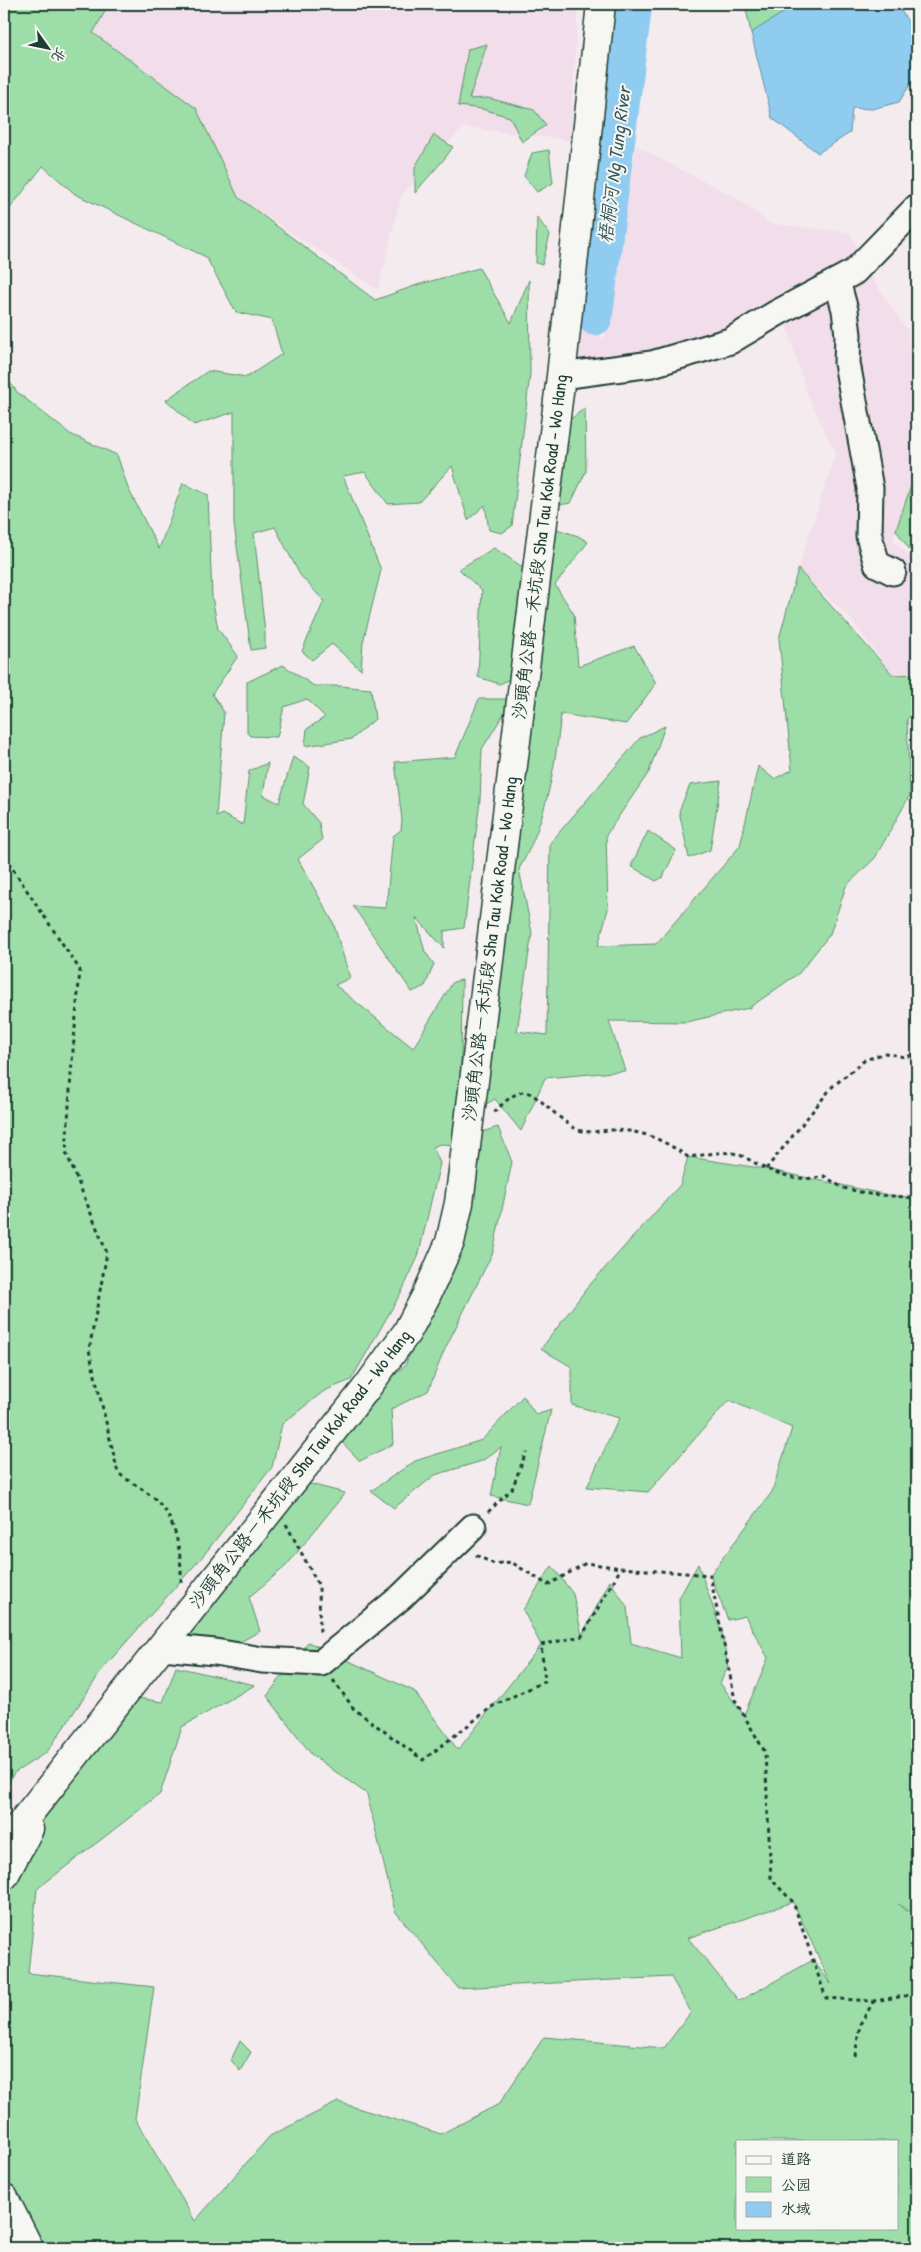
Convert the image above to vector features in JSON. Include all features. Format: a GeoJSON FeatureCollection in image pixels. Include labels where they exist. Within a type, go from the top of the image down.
{"type":"FeatureCollection","features":[{"type":"Feature","properties":{"kind":"main road","name":"沙頭角公路－禾坑段 Sha Tau Kok Road – Wo Hang"},"geometry":{"type":"LineString","coordinates":[[4,1845],[376,1375],[407,1332],[450,1242],[459,1203],[468,1133],[561,376],[601,4]]}},
{"type":"Feature","properties":{"kind":"main road","name":"沙頭角公路－禾坑段 Sha Tau Kok Road – Wo Hang"},"geometry":{"type":"LineString","coordinates":[[4,1876],[64,1770]]}},
{"type":"Feature","properties":{"kind":"main road"},"geometry":{"type":"LineString","coordinates":[[4,2198],[29,2248]]}},
{"type":"Feature","properties":{"kind":"main road"},"geometry":{"type":"LineString","coordinates":[[4,2239],[9,2248]]}},
{"type":"Feature","properties":{"kind":"street"},"geometry":{"type":"LineString","coordinates":[[561,376],[652,364],[730,341],[777,313],[854,272],[917,207]]}},
{"type":"Feature","properties":{"kind":"street"},"geometry":{"type":"LineString","coordinates":[[837,282],[845,310],[848,335],[847,363],[870,488],[869,536],[877,564],[893,572]]}},
{"type":"Feature","properties":{"kind":"street"},"geometry":{"type":"LineString","coordinates":[[162,1647],[215,1652],[262,1660],[321,1663],[401,1597],[473,1527]]}},
{"type":"Feature","properties":{"kind":"path"},"geometry":{"type":"LineString","coordinates":[[4,856],[80,970],[66,1152],[108,1253],[89,1350],[118,1473],[157,1500],[172,1524],[177,1542],[181,1581],[180,1589]]}},
{"type":"Feature","properties":{"kind":"path"},"geometry":{"type":"LineString","coordinates":[[766,1169],[832,1087],[865,1060],[885,1053],[905,1057],[917,1054]]}},
{"type":"Feature","properties":{"kind":"path"},"geometry":{"type":"LineString","coordinates":[[468,1133],[519,1092],[528,1092],[562,1119],[581,1131],[613,1130],[650,1134],[670,1144],[688,1157],[730,1152],[745,1157],[766,1169],[794,1177],[813,1179],[824,1176],[843,1188],[869,1194],[917,1198]]}},
{"type":"Feature","properties":{"kind":"path"},"geometry":{"type":"LineString","coordinates":[[473,1527],[512,1490],[526,1452]]}},
{"type":"Feature","properties":{"kind":"path"},"geometry":{"type":"LineString","coordinates":[[275,1504],[319,1586],[321,1663],[354,1709],[423,1760],[493,1706],[545,1681],[541,1645],[582,1636],[621,1568]]}},
{"type":"Feature","properties":{"kind":"path"},"geometry":{"type":"LineString","coordinates":[[470,1552],[494,1564],[511,1562],[548,1585],[586,1563],[621,1568],[710,1575],[735,1700],[765,1752],[771,1879],[793,1902],[826,1998],[874,2001],[917,1994]]}},
{"type":"Feature","properties":{"kind":"path"},"geometry":{"type":"LineString","coordinates":[[855,2056],[860,2024],[874,2001]]}},
{"type":"Feature","properties":{"kind":"shaded area"},"geometry":{"type":"Polygon","coordinates":[[[109,4],[578,4],[570,140],[463,127],[401,196],[378,290],[238,197],[196,108],[93,33],[109,4]]]}},
{"type":"Feature","properties":{"kind":"shaded area"},"geometry":{"type":"Polygon","coordinates":[[[636,146],[740,200],[768,223],[850,233],[873,280],[908,331],[914,477],[893,540],[917,563],[917,674],[893,675],[849,617],[798,569],[836,453],[807,394],[785,321],[721,357],[580,385],[577,330],[605,338],[636,146]]]}},
{"type":"Feature","properties":{"kind":"green space"},"geometry":{"type":"Polygon","coordinates":[[[4,4],[109,4],[93,33],[196,108],[238,197],[375,300],[420,284],[479,268],[511,323],[529,280],[530,374],[512,526],[502,533],[489,530],[485,505],[468,520],[452,466],[419,502],[388,504],[365,472],[343,476],[381,570],[363,642],[361,670],[332,644],[312,660],[302,651],[324,601],[300,575],[275,527],[254,533],[265,648],[251,650],[234,524],[234,412],[194,425],[166,400],[208,371],[247,377],[282,354],[272,320],[236,312],[206,257],[75,194],[43,166],[4,216],[4,4]]]}},
{"type":"Feature","properties":{"kind":"green space"},"geometry":{"type":"Polygon","coordinates":[[[607,4],[623,4],[617,76],[611,91],[598,103],[607,4]]]}},
{"type":"Feature","properties":{"kind":"green space"},"geometry":{"type":"Polygon","coordinates":[[[745,4],[797,4],[751,33],[745,4]]]}},
{"type":"Feature","properties":{"kind":"green space"},"geometry":{"type":"Polygon","coordinates":[[[487,44],[469,99],[488,98],[534,110],[546,125],[522,142],[510,117],[482,109],[458,106],[468,49],[487,44]]]}},
{"type":"Feature","properties":{"kind":"green space"},"geometry":{"type":"Polygon","coordinates":[[[617,116],[629,119],[610,146],[598,253],[606,277],[598,326],[583,328],[576,301],[595,154],[617,116]]]}},
{"type":"Feature","properties":{"kind":"green space"},"geometry":{"type":"Polygon","coordinates":[[[434,135],[453,147],[415,193],[415,167],[434,135]]]}},
{"type":"Feature","properties":{"kind":"green space"},"geometry":{"type":"Polygon","coordinates":[[[549,150],[553,183],[537,192],[524,176],[532,153],[549,150]]]}},
{"type":"Feature","properties":{"kind":"green space"},"geometry":{"type":"Polygon","coordinates":[[[537,217],[550,235],[542,265],[536,263],[537,217]]]}},
{"type":"Feature","properties":{"kind":"green space"},"geometry":{"type":"Polygon","coordinates":[[[4,374],[17,392],[70,434],[117,455],[128,488],[159,549],[183,483],[208,495],[212,597],[218,629],[238,656],[212,694],[224,712],[216,817],[222,814],[243,825],[249,771],[268,763],[263,795],[279,803],[293,757],[310,767],[303,804],[319,823],[322,840],[298,859],[333,922],[350,978],[335,985],[413,1048],[453,982],[462,980],[460,1145],[440,1144],[433,1147],[440,1163],[418,1257],[402,1291],[351,1380],[324,1391],[282,1424],[272,1467],[203,1556],[105,1666],[47,1752],[14,1773],[4,1790],[4,374]]]}},
{"type":"Feature","properties":{"kind":"green space"},"geometry":{"type":"Polygon","coordinates":[[[585,408],[586,471],[571,503],[553,506],[560,463],[570,447],[558,439],[559,428],[585,408]]]}},
{"type":"Feature","properties":{"kind":"green space"},"geometry":{"type":"Polygon","coordinates":[[[917,476],[917,560],[896,530],[914,477],[917,476]]]}},
{"type":"Feature","properties":{"kind":"green space"},"geometry":{"type":"Polygon","coordinates":[[[548,526],[578,536],[588,542],[555,585],[574,614],[578,666],[634,646],[656,683],[626,724],[561,714],[556,754],[543,814],[519,869],[532,933],[517,1031],[547,1035],[550,843],[640,738],[665,726],[649,772],[606,835],[608,909],[598,946],[656,944],[740,846],[758,766],[774,779],[792,770],[779,639],[798,569],[893,675],[917,674],[917,711],[907,719],[910,795],[875,858],[846,886],[830,934],[799,973],[749,1008],[686,1022],[609,1021],[625,1071],[545,1078],[521,1131],[495,1099],[479,1108],[548,526]]]}},
{"type":"Feature","properties":{"kind":"green space"},"geometry":{"type":"Polygon","coordinates":[[[494,548],[524,568],[513,677],[500,684],[478,677],[482,591],[459,569],[494,548]]]}},
{"type":"Feature","properties":{"kind":"green space"},"geometry":{"type":"Polygon","coordinates":[[[283,665],[314,686],[371,689],[375,719],[352,739],[305,746],[307,729],[325,717],[307,699],[284,707],[277,737],[250,736],[247,733],[247,682],[283,665]]]}},
{"type":"Feature","properties":{"kind":"green space"},"geometry":{"type":"Polygon","coordinates":[[[479,699],[513,699],[482,749],[480,800],[464,928],[444,931],[444,948],[416,917],[425,952],[434,964],[425,986],[412,992],[353,906],[386,908],[393,836],[401,830],[402,820],[395,762],[455,757],[479,699]]]}},
{"type":"Feature","properties":{"kind":"green space"},"geometry":{"type":"Polygon","coordinates":[[[721,781],[710,850],[689,858],[679,811],[690,785],[721,781]]]}},
{"type":"Feature","properties":{"kind":"green space"},"geometry":{"type":"Polygon","coordinates":[[[648,831],[676,850],[663,877],[656,881],[631,866],[648,831]]]}},
{"type":"Feature","properties":{"kind":"green space"},"geometry":{"type":"Polygon","coordinates":[[[498,1127],[512,1162],[493,1252],[444,1351],[428,1391],[391,1409],[393,1444],[360,1461],[335,1435],[405,1365],[422,1327],[476,1134],[498,1127]]]}},
{"type":"Feature","properties":{"kind":"green space"},"geometry":{"type":"Polygon","coordinates":[[[688,1157],[766,1169],[888,1195],[917,1198],[917,1916],[898,1904],[917,1921],[917,2248],[4,2248],[4,1859],[132,1697],[163,1702],[176,1667],[255,1685],[182,1727],[160,1794],[37,1889],[28,1973],[154,1987],[135,2119],[195,2221],[270,2136],[338,2102],[441,2134],[499,2104],[544,2037],[664,2048],[691,2012],[671,1977],[458,1988],[395,1911],[367,1794],[312,1755],[267,1696],[308,1642],[414,1691],[458,1750],[541,1645],[523,1610],[552,1566],[573,1594],[582,1635],[610,1581],[627,1607],[631,1643],[681,1658],[679,1598],[698,1564],[722,1633],[728,1667],[720,1683],[744,1715],[768,1658],[745,1616],[728,1620],[710,1575],[772,1492],[792,1428],[729,1400],[648,1492],[587,1487],[619,1418],[572,1405],[572,1367],[541,1349],[587,1288],[680,1185],[688,1157]],[[793,1902],[688,1938],[739,2001],[813,1960],[831,1984],[793,1902]]]}},
{"type":"Feature","properties":{"kind":"green space"},"geometry":{"type":"Polygon","coordinates":[[[523,1396],[536,1415],[551,1410],[528,1504],[491,1496],[501,1447],[482,1461],[435,1475],[394,1508],[371,1491],[415,1461],[482,1440],[523,1396]]]}},
{"type":"Feature","properties":{"kind":"green space"},"geometry":{"type":"Polygon","coordinates":[[[310,1484],[345,1493],[286,1566],[249,1597],[260,1631],[224,1651],[188,1637],[190,1596],[310,1484]]]}},
{"type":"Feature","properties":{"kind":"green space"},"geometry":{"type":"Polygon","coordinates":[[[240,2041],[251,2052],[240,2071],[231,2060],[240,2041]]]}},
{"type":"Feature","properties":{"kind":"water"},"geometry":{"type":"Polygon","coordinates":[[[797,4],[897,4],[917,36],[917,74],[899,102],[872,109],[852,108],[850,133],[818,153],[772,118],[751,33],[797,4]]]}},
{"type":"Feature","properties":{"kind":"waterway","name":"梧桐河 Ng Tung River"},"geometry":{"type":"LineString","coordinates":[[595,318],[634,11]]}}]}
